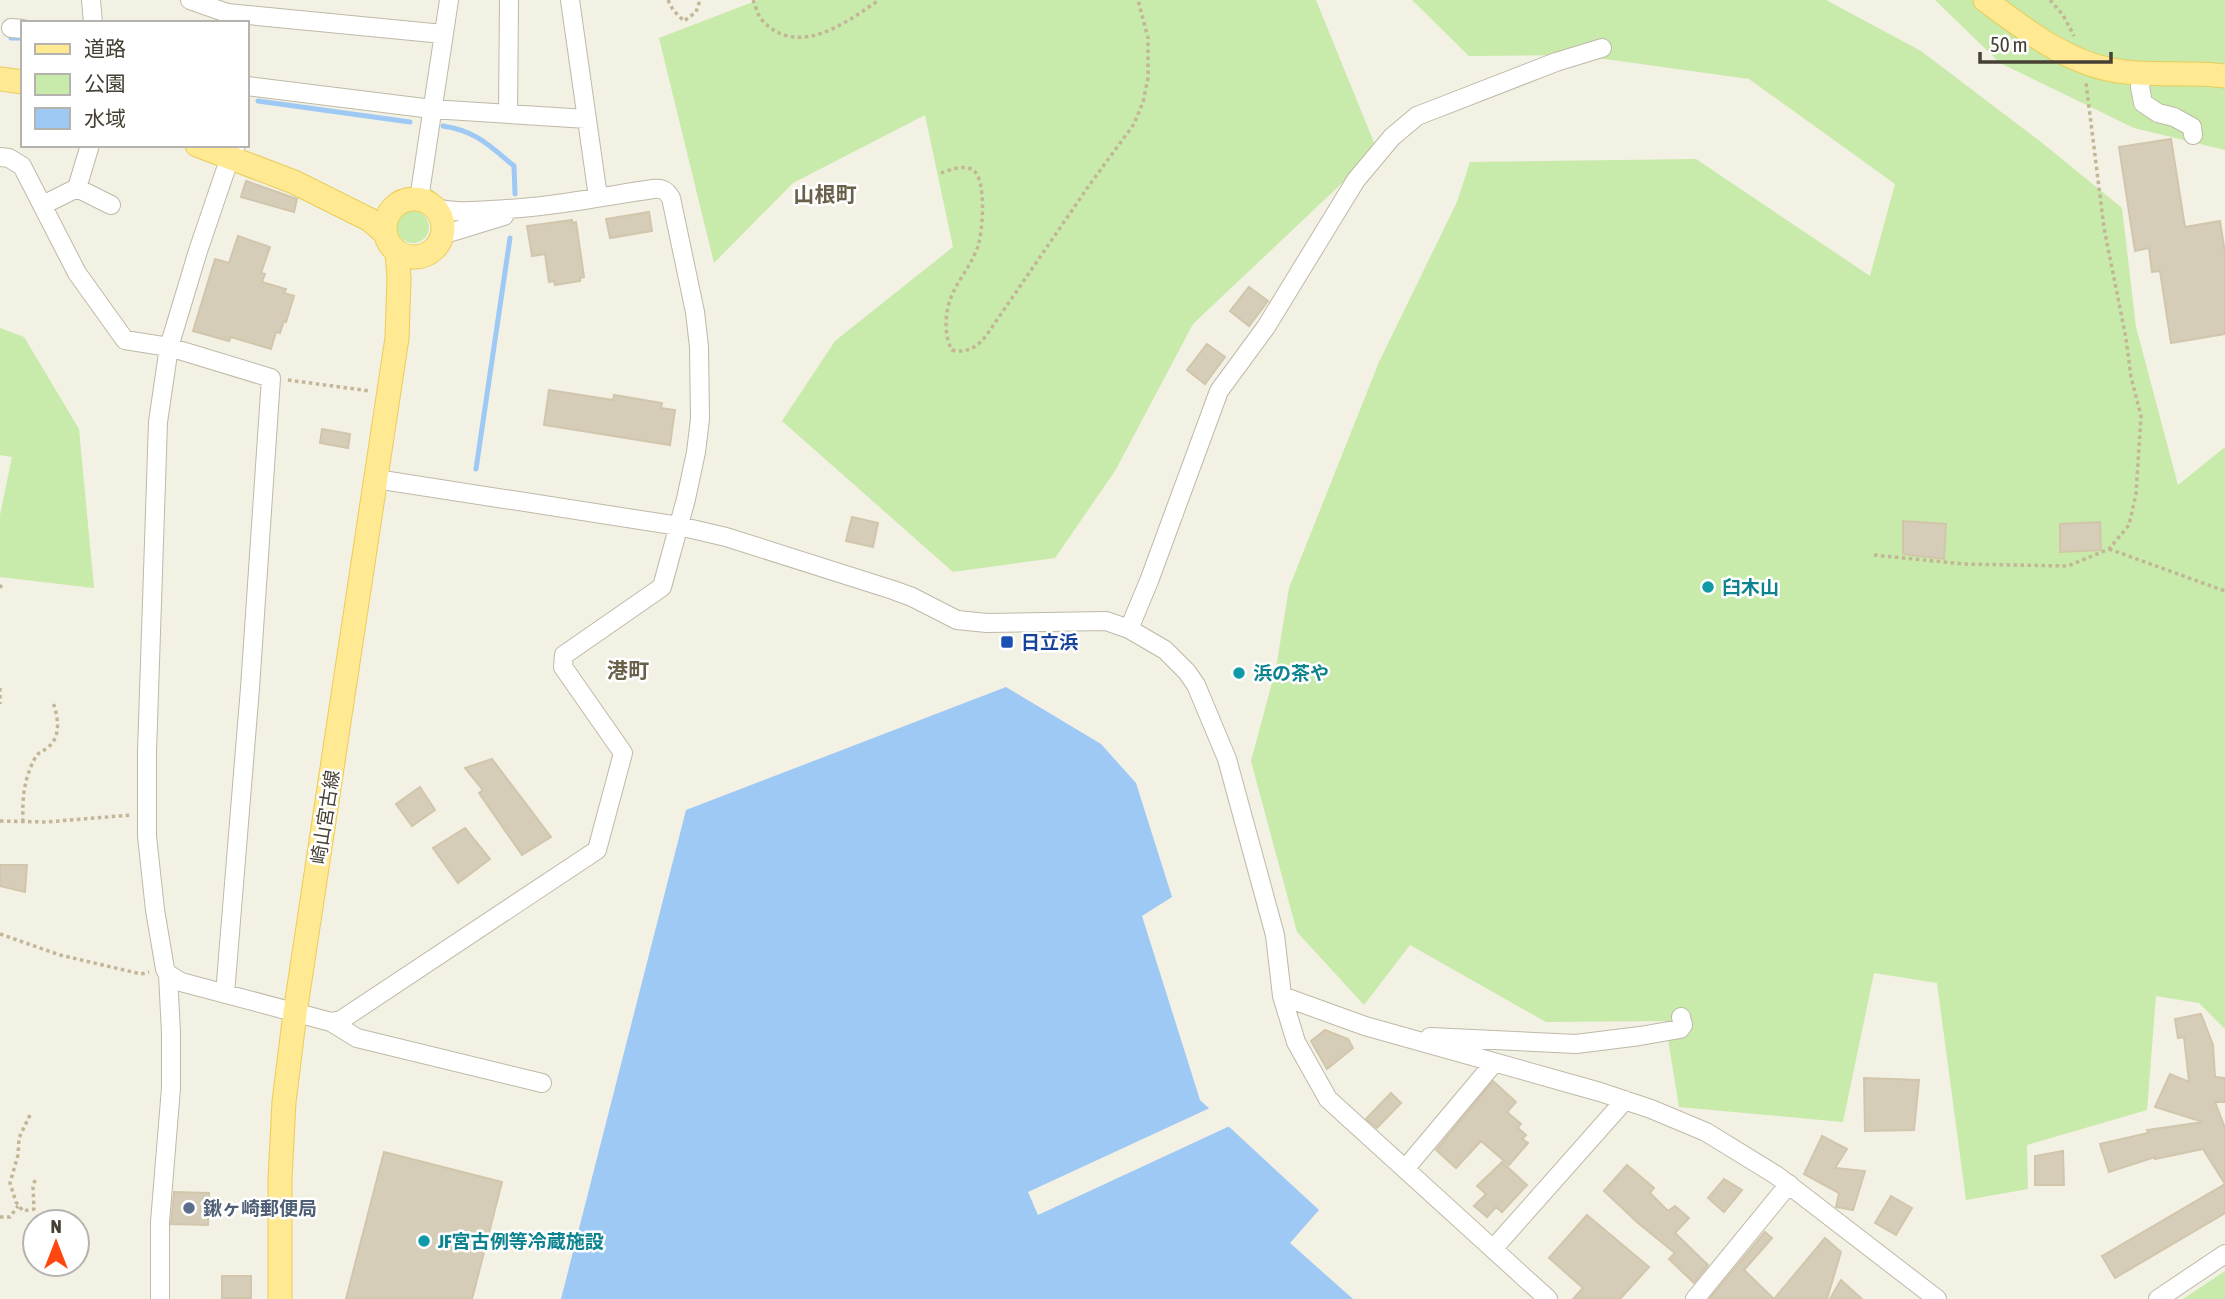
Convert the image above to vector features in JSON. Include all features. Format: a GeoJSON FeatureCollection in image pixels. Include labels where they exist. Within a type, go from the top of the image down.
{"type":"FeatureCollection","features":[{"type":"Feature","properties":{"kind":"main road"},"geometry":{"type":"LineString","coordinates":[[1985,0],[2037,38],[2087,62],[2111,70],[2225,76]]}},
{"type":"Feature","properties":{"kind":"main road"},"geometry":{"type":"LineString","coordinates":[[0,79],[21,82]]}},
{"type":"Feature","properties":{"kind":"main road"},"geometry":{"type":"LineString","coordinates":[[209,147],[233,151],[370,220],[391,243],[410,257],[424,255]]}},
{"type":"Feature","properties":{"kind":"main road"},"geometry":{"type":"LineString","coordinates":[[294,182],[392,208],[404,200],[427,204],[442,221],[442,235]]}},
{"type":"Feature","properties":{"kind":"main road","name":"崎山宮古線"},"geometry":{"type":"LineString","coordinates":[[280,1299],[283,1128],[295,1013],[397,338],[399,278],[387,215],[392,208]]}},
{"type":"Feature","properties":{"kind":"main road","name":"崎山宮古線"},"geometry":{"type":"LineString","coordinates":[[397,338],[419,264],[424,255],[436,247],[442,235]]}},
{"type":"Feature","properties":{"kind":"street"},"geometry":{"type":"LineString","coordinates":[[91,0],[93,21]]}},
{"type":"Feature","properties":{"kind":"street"},"geometry":{"type":"LineString","coordinates":[[190,0],[228,12],[443,34]]}},
{"type":"Feature","properties":{"kind":"street"},"geometry":{"type":"LineString","coordinates":[[449,0],[432,109],[427,204],[455,211],[527,209]]}},
{"type":"Feature","properties":{"kind":"street"},"geometry":{"type":"LineString","coordinates":[[508,114],[509,0]]}},
{"type":"Feature","properties":{"kind":"street"},"geometry":{"type":"LineString","coordinates":[[570,0],[598,197]]}},
{"type":"Feature","properties":{"kind":"street"},"geometry":{"type":"LineString","coordinates":[[1129,629],[1219,391],[1266,327],[1356,180],[1392,137],[1417,116],[1556,62],[1602,48]]}},
{"type":"Feature","properties":{"kind":"street"},"geometry":{"type":"LineString","coordinates":[[2143,72],[2140,86],[2143,103],[2158,113],[2184,121],[2192,127],[2193,135]]}},
{"type":"Feature","properties":{"kind":"street"},"geometry":{"type":"LineString","coordinates":[[248,86],[432,109],[587,119]]}},
{"type":"Feature","properties":{"kind":"street"},"geometry":{"type":"LineString","coordinates":[[43,205],[76,188],[89,147]]}},
{"type":"Feature","properties":{"kind":"street"},"geometry":{"type":"LineString","coordinates":[[160,1299],[160,1222],[171,1088],[171,1033],[166,972],[150,873],[146,813],[157,449],[161,394],[169,347],[198,251],[233,151]]}},
{"type":"Feature","properties":{"kind":"street"},"geometry":{"type":"LineString","coordinates":[[0,157],[9,158],[22,166],[78,273],[125,340],[169,347],[271,378],[250,688],[225,994]]}},
{"type":"Feature","properties":{"kind":"street"},"geometry":{"type":"LineString","coordinates":[[76,188],[111,205]]}},
{"type":"Feature","properties":{"kind":"street"},"geometry":{"type":"LineString","coordinates":[[331,1022],[341,1020],[597,850],[623,753],[563,667],[564,655],[662,587],[698,441],[699,347],[695,312],[668,192],[660,188],[527,209],[442,235]]}},
{"type":"Feature","properties":{"kind":"street"},"geometry":{"type":"LineString","coordinates":[[376,479],[679,526],[726,537],[892,590],[957,620],[986,623],[1106,621],[1129,629],[1165,650],[1187,671],[1196,685],[1227,759],[1276,935],[1282,996],[1296,1042],[1328,1099],[1548,1299]]}},
{"type":"Feature","properties":{"kind":"street"},"geometry":{"type":"LineString","coordinates":[[166,972],[181,982],[331,1022],[357,1038],[541,1083]]}},
{"type":"Feature","properties":{"kind":"street"},"geometry":{"type":"LineString","coordinates":[[1282,996],[1365,1026],[1625,1100],[1706,1132],[1789,1184],[1937,1299]]}},
{"type":"Feature","properties":{"kind":"street"},"geometry":{"type":"LineString","coordinates":[[1402,1036],[1576,1044],[1680,1029],[1683,1025],[1681,1017]]}},
{"type":"Feature","properties":{"kind":"street"},"geometry":{"type":"LineString","coordinates":[[1405,1169],[1494,1063]]}},
{"type":"Feature","properties":{"kind":"street"},"geometry":{"type":"LineString","coordinates":[[1493,1249],[1625,1100]]}},
{"type":"Feature","properties":{"kind":"street"},"geometry":{"type":"LineString","coordinates":[[1695,1299],[1789,1184]]}},
{"type":"Feature","properties":{"kind":"street"},"geometry":{"type":"LineString","coordinates":[[2158,1299],[2225,1254]]}},
{"type":"Feature","properties":{"kind":"path"},"geometry":{"type":"LineString","coordinates":[[668,0],[684,22],[696,12],[700,0]]}},
{"type":"Feature","properties":{"kind":"path"},"geometry":{"type":"LineString","coordinates":[[752,0],[759,18],[772,29],[782,35],[811,37],[837,29],[879,0]]}},
{"type":"Feature","properties":{"kind":"path"},"geometry":{"type":"LineString","coordinates":[[941,173],[956,168],[972,170],[978,176],[982,188],[981,226],[977,249],[953,292],[946,323],[952,350],[966,351],[981,343],[988,334],[1080,197],[1134,124],[1143,102],[1148,78],[1147,38],[1138,0]]}},
{"type":"Feature","properties":{"kind":"path"},"geometry":{"type":"LineString","coordinates":[[1874,555],[1964,564],[2068,566],[2109,549],[2129,525],[2136,494],[2141,416],[2131,377],[2104,228],[2086,80],[2087,62],[2063,15],[2050,0]]}},
{"type":"Feature","properties":{"kind":"path"},"geometry":{"type":"LineString","coordinates":[[271,378],[372,391]]}},
{"type":"Feature","properties":{"kind":"path"},"geometry":{"type":"LineString","coordinates":[[2109,549],[2225,591]]}},
{"type":"Feature","properties":{"kind":"path"},"geometry":{"type":"LineString","coordinates":[[0,688],[0,704]]}},
{"type":"Feature","properties":{"kind":"path"},"geometry":{"type":"LineString","coordinates":[[23,822],[25,780],[38,753],[53,742],[58,728],[53,702]]}},
{"type":"Feature","properties":{"kind":"path"},"geometry":{"type":"LineString","coordinates":[[0,821],[102,819],[146,813]]}},
{"type":"Feature","properties":{"kind":"path"},"geometry":{"type":"LineString","coordinates":[[0,934],[60,955],[141,974],[166,972]]}},
{"type":"Feature","properties":{"kind":"path"},"geometry":{"type":"LineString","coordinates":[[30,1115],[19,1139],[18,1155],[10,1183],[18,1206],[23,1211],[34,1209],[35,1180]]}},
{"type":"Feature","properties":{"kind":"path"},"geometry":{"type":"LineString","coordinates":[[0,1217],[10,1217],[18,1206]]}},
{"type":"Feature","properties":{"kind":"green space"},"geometry":{"type":"Polygon","coordinates":[[[758,0],[1316,0],[1377,150],[1193,324],[1115,471],[1055,558],[953,572],[782,421],[835,341],[953,247],[925,115],[793,183],[714,263],[659,38],[758,0]]]}},
{"type":"Feature","properties":{"kind":"green space"},"geometry":{"type":"Polygon","coordinates":[[[1412,0],[1826,0],[1921,51],[2041,142],[2122,208],[2136,327],[2178,485],[2225,447],[2225,1029],[2199,1003],[2156,996],[2147,1110],[2027,1145],[2028,1189],[1966,1200],[1937,983],[1874,973],[1843,1122],[1679,1107],[1665,1021],[1546,1022],[1410,945],[1364,1005],[1297,932],[1251,761],[1276,668],[1289,588],[1379,362],[1457,202],[1470,162],[1696,159],[1870,276],[1895,184],[1749,79],[1576,55],[1469,56],[1412,0]]]}},
{"type":"Feature","properties":{"kind":"green space"},"geometry":{"type":"Polygon","coordinates":[[[1935,0],[2225,0],[2225,150],[2134,128],[2000,63],[1935,0]]]}},
{"type":"Feature","properties":{"kind":"green space"},"geometry":{"type":"Polygon","coordinates":[[[413,211],[425,215],[429,227],[425,239],[413,243],[401,239],[397,227],[401,215],[413,211]]]}},
{"type":"Feature","properties":{"kind":"green space"},"geometry":{"type":"Polygon","coordinates":[[[0,328],[24,337],[79,429],[94,588],[0,577],[0,515],[12,457],[0,455],[0,328]]]}},
{"type":"Feature","properties":{"kind":"green space"},"geometry":{"type":"Polygon","coordinates":[[[2225,1271],[2225,1299],[2183,1299],[2225,1271]]]}},
{"type":"Feature","properties":{"kind":"water"},"geometry":{"type":"Polygon","coordinates":[[[1006,687],[1101,744],[1136,783],[1172,897],[1142,916],[1200,1100],[1319,1210],[1290,1243],[1353,1299],[561,1299],[686,810],[1006,687]]]}},
{"type":"Feature","properties":{"kind":"pier"},"geometry":{"type":"Polygon","coordinates":[[[1212,1107],[1232,1125],[1038,1215],[1028,1192],[1212,1107]]]}},
{"type":"Feature","properties":{"kind":"building"},"geometry":{"type":"Polygon","coordinates":[[[2171,139],[2185,227],[2220,221],[2225,253],[2225,334],[2171,343],[2160,271],[2152,272],[2149,248],[2135,251],[2119,147],[2171,139]]]}},
{"type":"Feature","properties":{"kind":"building"},"geometry":{"type":"Polygon","coordinates":[[[246,181],[297,199],[294,212],[241,197],[246,181]]]}},
{"type":"Feature","properties":{"kind":"building"},"geometry":{"type":"Polygon","coordinates":[[[649,212],[652,231],[610,238],[606,219],[649,212]]]}},
{"type":"Feature","properties":{"kind":"building"},"geometry":{"type":"Polygon","coordinates":[[[572,220],[572,223],[576,222],[584,277],[580,278],[580,281],[555,285],[554,281],[549,282],[545,254],[532,256],[527,226],[572,220]]]}},
{"type":"Feature","properties":{"kind":"building"},"geometry":{"type":"Polygon","coordinates":[[[238,236],[270,247],[261,273],[265,274],[262,282],[286,289],[284,293],[294,296],[286,322],[284,321],[280,333],[276,332],[271,349],[231,337],[229,341],[193,331],[215,259],[229,263],[238,236]]]}},
{"type":"Feature","properties":{"kind":"building"},"geometry":{"type":"Polygon","coordinates":[[[1249,287],[1268,301],[1249,326],[1230,311],[1249,287]]]}},
{"type":"Feature","properties":{"kind":"building"},"geometry":{"type":"Polygon","coordinates":[[[1207,344],[1225,357],[1205,384],[1187,370],[1207,344]]]}},
{"type":"Feature","properties":{"kind":"building"},"geometry":{"type":"Polygon","coordinates":[[[549,390],[613,400],[614,395],[662,403],[661,408],[675,410],[670,445],[544,425],[549,390]]]}},
{"type":"Feature","properties":{"kind":"building"},"geometry":{"type":"Polygon","coordinates":[[[322,429],[350,434],[348,448],[320,443],[322,429]]]}},
{"type":"Feature","properties":{"kind":"building"},"geometry":{"type":"Polygon","coordinates":[[[852,517],[878,523],[873,547],[846,541],[852,517]]]}},
{"type":"Feature","properties":{"kind":"building"},"geometry":{"type":"Polygon","coordinates":[[[1903,521],[1946,524],[1944,559],[1903,554],[1903,521]]]}},
{"type":"Feature","properties":{"kind":"building"},"geometry":{"type":"Polygon","coordinates":[[[2100,522],[2101,550],[2060,552],[2060,524],[2100,522]]]}},
{"type":"Feature","properties":{"kind":"building"},"geometry":{"type":"Polygon","coordinates":[[[492,759],[551,837],[522,855],[479,793],[483,790],[465,768],[492,759]]]}},
{"type":"Feature","properties":{"kind":"building"},"geometry":{"type":"Polygon","coordinates":[[[420,787],[435,810],[412,826],[396,804],[420,787]]]}},
{"type":"Feature","properties":{"kind":"building"},"geometry":{"type":"Polygon","coordinates":[[[465,828],[490,859],[458,883],[433,848],[465,828]]]}},
{"type":"Feature","properties":{"kind":"building"},"geometry":{"type":"Polygon","coordinates":[[[0,865],[27,865],[25,892],[0,886],[0,865]]]}},
{"type":"Feature","properties":{"kind":"building"},"geometry":{"type":"Polygon","coordinates":[[[2201,1014],[2213,1045],[2215,1077],[2225,1078],[2225,1102],[2215,1102],[2225,1128],[2225,1184],[2203,1149],[2155,1157],[2109,1172],[2100,1144],[2148,1133],[2147,1130],[2203,1122],[2155,1107],[2170,1074],[2189,1082],[2184,1037],[2178,1038],[2175,1019],[2201,1014]]]}},
{"type":"Feature","properties":{"kind":"building"},"geometry":{"type":"Polygon","coordinates":[[[1325,1030],[1348,1039],[1353,1048],[1327,1069],[1311,1041],[1325,1030]]]}},
{"type":"Feature","properties":{"kind":"building"},"geometry":{"type":"Polygon","coordinates":[[[1864,1078],[1919,1080],[1914,1130],[1865,1131],[1864,1078]]]}},
{"type":"Feature","properties":{"kind":"building"},"geometry":{"type":"Polygon","coordinates":[[[1493,1081],[1516,1102],[1507,1112],[1521,1124],[1518,1128],[1526,1135],[1522,1139],[1528,1143],[1509,1165],[1481,1141],[1456,1168],[1436,1150],[1493,1081]]]}},
{"type":"Feature","properties":{"kind":"building"},"geometry":{"type":"Polygon","coordinates":[[[1391,1093],[1401,1103],[1377,1128],[1366,1119],[1391,1093]]]}},
{"type":"Feature","properties":{"kind":"building"},"geometry":{"type":"Polygon","coordinates":[[[1822,1136],[1847,1149],[1835,1168],[1865,1171],[1853,1210],[1836,1207],[1839,1193],[1804,1174],[1822,1136]]]}},
{"type":"Feature","properties":{"kind":"building"},"geometry":{"type":"Polygon","coordinates":[[[2063,1151],[2064,1185],[2035,1185],[2035,1156],[2063,1151]]]}},
{"type":"Feature","properties":{"kind":"building","name":"JF宮古例等冷蔵施設"},"geometry":{"type":"Polygon","coordinates":[[[384,1152],[502,1182],[472,1299],[346,1299],[384,1152]]]}},
{"type":"Feature","properties":{"kind":"building"},"geometry":{"type":"Polygon","coordinates":[[[1502,1162],[1527,1185],[1502,1212],[1496,1207],[1487,1217],[1474,1206],[1486,1194],[1477,1186],[1502,1162]]]}},
{"type":"Feature","properties":{"kind":"building"},"geometry":{"type":"Polygon","coordinates":[[[1627,1165],[1654,1188],[1650,1193],[1668,1211],[1675,1206],[1689,1218],[1675,1233],[1708,1265],[1694,1283],[1669,1259],[1675,1253],[1604,1191],[1627,1165]]]}},
{"type":"Feature","properties":{"kind":"building"},"geometry":{"type":"Polygon","coordinates":[[[1724,1179],[1742,1190],[1724,1212],[1708,1198],[1724,1179]]]}},
{"type":"Feature","properties":{"kind":"building"},"geometry":{"type":"Polygon","coordinates":[[[2225,1184],[2225,1213],[2115,1278],[2102,1256],[2225,1184]]]}},
{"type":"Feature","properties":{"kind":"building"},"geometry":{"type":"Polygon","coordinates":[[[174,1192],[209,1193],[208,1225],[171,1224],[174,1192]]]}},
{"type":"Feature","properties":{"kind":"building"},"geometry":{"type":"Polygon","coordinates":[[[1891,1196],[1912,1208],[1896,1235],[1875,1223],[1891,1196]]]}},
{"type":"Feature","properties":{"kind":"building"},"geometry":{"type":"Polygon","coordinates":[[[1587,1215],[1649,1267],[1620,1299],[1573,1299],[1583,1288],[1549,1258],[1587,1215]]]}},
{"type":"Feature","properties":{"kind":"building"},"geometry":{"type":"Polygon","coordinates":[[[1765,1232],[1772,1238],[1744,1270],[1774,1299],[1711,1299],[1710,1298],[1765,1232]]]}},
{"type":"Feature","properties":{"kind":"building"},"geometry":{"type":"Polygon","coordinates":[[[1825,1238],[1841,1252],[1827,1299],[1774,1299],[1825,1238]]]}},
{"type":"Feature","properties":{"kind":"building"},"geometry":{"type":"Polygon","coordinates":[[[222,1276],[251,1276],[251,1298],[222,1298],[222,1276]]]}},
{"type":"Feature","properties":{"kind":"building"},"geometry":{"type":"Polygon","coordinates":[[[1841,1280],[1862,1299],[1830,1299],[1841,1280]]]}},
{"type":"Feature","properties":{"kind":"waterway"},"geometry":{"type":"LineString","coordinates":[[11,38],[21,38]]}},
{"type":"Feature","properties":{"kind":"waterway"},"geometry":{"type":"LineString","coordinates":[[258,101],[410,122]]}},
{"type":"Feature","properties":{"kind":"waterway"},"geometry":{"type":"LineString","coordinates":[[443,126],[473,135],[514,166],[515,194]]}},
{"type":"Feature","properties":{"kind":"waterway"},"geometry":{"type":"LineString","coordinates":[[476,469],[510,238]]}},
{"type":"Feature","properties":{"kind":"place","name":"臼木山"},"geometry":{"type":"Point","coordinates":[1708,587]}},
{"type":"Feature","properties":{"kind":"place","name":"日立浜"},"geometry":{"type":"Point","coordinates":[1007,642]}},
{"type":"Feature","properties":{"kind":"place","name":"浜の茶や"},"geometry":{"type":"Point","coordinates":[1239,673]}},
{"type":"Feature","properties":{"kind":"place","name":"鍬ヶ崎郵便局"},"geometry":{"type":"Point","coordinates":[189,1208]}},
{"type":"Feature","properties":{"kind":"place","name":"JF宮古例等冷蔵施設"},"geometry":{"type":"Point","coordinates":[424,1241]}},
{"type":"Feature","properties":{"kind":"district","name":"山根町"},"geometry":{"type":"Point","coordinates":[825,195]}},
{"type":"Feature","properties":{"kind":"district","name":"港町"},"geometry":{"type":"Point","coordinates":[628,671]}}]}
